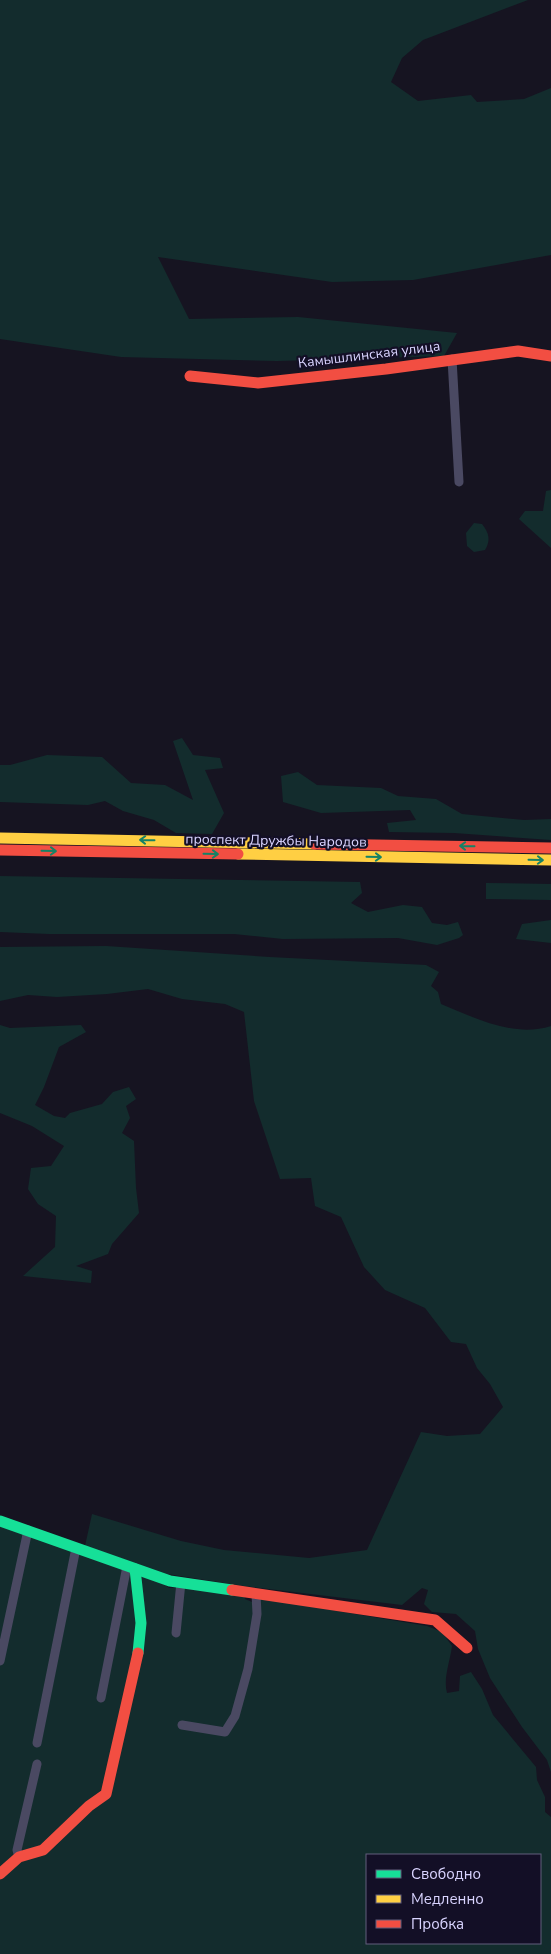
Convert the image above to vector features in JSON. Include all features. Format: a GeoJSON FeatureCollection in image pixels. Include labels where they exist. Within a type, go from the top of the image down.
{"type":"FeatureCollection","features":[{"type":"Feature","properties":{"kind":"street","name":"Камышлинская улица"},"geometry":{"type":"LineString","coordinates":[[190,376],[258,383],[386,369],[518,351],[551,356]]}},
{"type":"Feature","properties":{"kind":"street"},"geometry":{"type":"LineString","coordinates":[[452,359],[459,482]]}},
{"type":"Feature","properties":{"kind":"street","name":"проспект Дружбы Народов"},"geometry":{"type":"LineString","coordinates":[[0,838],[551,848]]}},
{"type":"Feature","properties":{"kind":"street","name":"проспект Дружбы Народов"},"geometry":{"type":"LineString","coordinates":[[0,850],[551,860]]}},
{"type":"Feature","properties":{"kind":"street"},"geometry":{"type":"LineString","coordinates":[[0,1521],[170,1581],[436,1620],[467,1648]]}},
{"type":"Feature","properties":{"kind":"street"},"geometry":{"type":"LineString","coordinates":[[0,1661],[28,1530]]}},
{"type":"Feature","properties":{"kind":"street"},"geometry":{"type":"LineString","coordinates":[[38,1743],[76,1548]]}},
{"type":"Feature","properties":{"kind":"street"},"geometry":{"type":"LineString","coordinates":[[101,1698],[131,1567]]}},
{"type":"Feature","properties":{"kind":"street"},"geometry":{"type":"LineString","coordinates":[[0,1874],[19,1858],[43,1850],[89,1806],[106,1794],[139,1650],[141,1623],[131,1567]]}},
{"type":"Feature","properties":{"kind":"street"},"geometry":{"type":"LineString","coordinates":[[176,1632],[181,1582]]}},
{"type":"Feature","properties":{"kind":"street"},"geometry":{"type":"LineString","coordinates":[[182,1725],[225,1732],[235,1716],[248,1669],[257,1614],[256,1594]]}},
{"type":"Feature","properties":{"kind":"street"},"geometry":{"type":"LineString","coordinates":[[19,1858],[17,1850],[37,1764]]}},
{"type":"Feature","properties":{"kind":"green space"},"geometry":{"type":"Polygon","coordinates":[[[0,0],[528,0],[423,40],[402,58],[391,82],[418,101],[471,95],[477,102],[524,99],[551,88],[551,255],[413,280],[332,282],[158,257],[189,319],[298,317],[457,333],[444,356],[277,361],[121,357],[0,339],[0,0]]]}},
{"type":"Feature","properties":{"kind":"green space"},"geometry":{"type":"Polygon","coordinates":[[[551,490],[551,548],[519,519],[525,511],[543,511],[546,491],[551,490]]]}},
{"type":"Feature","properties":{"kind":"green space"},"geometry":{"type":"Polygon","coordinates":[[[474,523],[482,524],[488,534],[489,540],[485,550],[474,552],[467,546],[466,533],[474,523]]]}},
{"type":"Feature","properties":{"kind":"green space"},"geometry":{"type":"Polygon","coordinates":[[[182,738],[193,755],[220,758],[223,768],[205,770],[224,813],[212,834],[176,833],[154,820],[123,811],[105,801],[88,805],[0,802],[0,765],[10,765],[47,755],[102,757],[131,783],[165,785],[193,800],[173,741],[182,738]]]}},
{"type":"Feature","properties":{"kind":"green space"},"geometry":{"type":"Polygon","coordinates":[[[298,772],[317,785],[381,788],[398,796],[436,799],[462,814],[524,820],[551,819],[551,840],[454,833],[389,832],[387,823],[416,820],[410,810],[321,813],[283,802],[281,776],[298,772]]]}},
{"type":"Feature","properties":{"kind":"green space"},"geometry":{"type":"Polygon","coordinates":[[[0,876],[360,882],[362,893],[351,903],[368,912],[403,905],[422,907],[432,923],[447,925],[458,922],[463,935],[437,945],[398,938],[283,939],[234,934],[49,934],[0,932],[0,876]]]}},
{"type":"Feature","properties":{"kind":"green space"},"geometry":{"type":"Polygon","coordinates":[[[486,883],[551,884],[551,900],[486,899],[486,883]]]}},
{"type":"Feature","properties":{"kind":"green space"},"geometry":{"type":"Polygon","coordinates":[[[551,920],[551,943],[516,939],[522,924],[551,920]]]}},
{"type":"Feature","properties":{"kind":"green space"},"geometry":{"type":"Polygon","coordinates":[[[106,946],[426,965],[439,972],[431,986],[438,992],[441,1004],[495,1025],[509,1028],[523,1030],[551,1026],[551,1772],[547,1760],[522,1727],[490,1678],[478,1649],[475,1631],[456,1614],[432,1612],[424,1604],[428,1590],[422,1588],[402,1605],[244,1586],[167,1574],[85,1546],[92,1514],[181,1541],[224,1550],[309,1558],[367,1550],[421,1432],[447,1436],[480,1434],[503,1407],[490,1384],[477,1368],[466,1344],[451,1342],[425,1308],[385,1290],[364,1267],[341,1217],[315,1206],[311,1178],[280,1179],[254,1101],[244,1012],[225,1004],[182,999],[148,989],[57,997],[28,995],[0,1001],[0,947],[106,946]]]}},
{"type":"Feature","properties":{"kind":"green space"},"geometry":{"type":"Polygon","coordinates":[[[0,1025],[10,1028],[81,1025],[86,1032],[59,1047],[35,1105],[54,1116],[65,1118],[70,1113],[102,1104],[113,1092],[129,1087],[136,1099],[126,1106],[130,1118],[122,1133],[134,1141],[139,1213],[112,1244],[108,1254],[76,1266],[92,1271],[91,1283],[23,1276],[55,1247],[56,1216],[38,1204],[28,1189],[31,1168],[51,1166],[64,1146],[32,1126],[0,1113],[0,1025]]]}},
{"type":"Feature","properties":{"kind":"green space"},"geometry":{"type":"Polygon","coordinates":[[[0,1525],[161,1581],[169,1588],[186,1587],[244,1595],[245,1599],[252,1602],[260,1598],[427,1626],[442,1632],[452,1646],[446,1676],[447,1693],[459,1691],[460,1676],[471,1672],[482,1689],[493,1715],[536,1767],[537,1780],[545,1797],[545,1812],[551,1817],[551,1954],[0,1954],[0,1525]]]}},
{"type":"Feature","properties":{"kind":"traffic: fast"},"geometry":{"type":"LineString","coordinates":[[0,1521],[170,1581],[232,1590]]}},
{"type":"Feature","properties":{"kind":"traffic: fast"},"geometry":{"type":"LineString","coordinates":[[135,1569],[141,1623],[138,1653]]}},
{"type":"Feature","properties":{"kind":"traffic: slow"},"geometry":{"type":"LineString","coordinates":[[0,838],[314,844]]}},
{"type":"Feature","properties":{"kind":"traffic: slow"},"geometry":{"type":"LineString","coordinates":[[238,854],[551,860]]}},
{"type":"Feature","properties":{"kind":"traffic: jam"},"geometry":{"type":"LineString","coordinates":[[190,376],[258,383],[386,369],[518,351],[551,356]]}},
{"type":"Feature","properties":{"kind":"traffic: jam"},"geometry":{"type":"LineString","coordinates":[[314,844],[551,848]]}},
{"type":"Feature","properties":{"kind":"traffic: jam"},"geometry":{"type":"LineString","coordinates":[[0,850],[238,854]]}},
{"type":"Feature","properties":{"kind":"traffic: jam"},"geometry":{"type":"LineString","coordinates":[[232,1590],[435,1620],[467,1648]]}},
{"type":"Feature","properties":{"kind":"traffic: jam"},"geometry":{"type":"LineString","coordinates":[[0,1874],[19,1857],[43,1850],[89,1806],[106,1794],[138,1653]]}}]}
